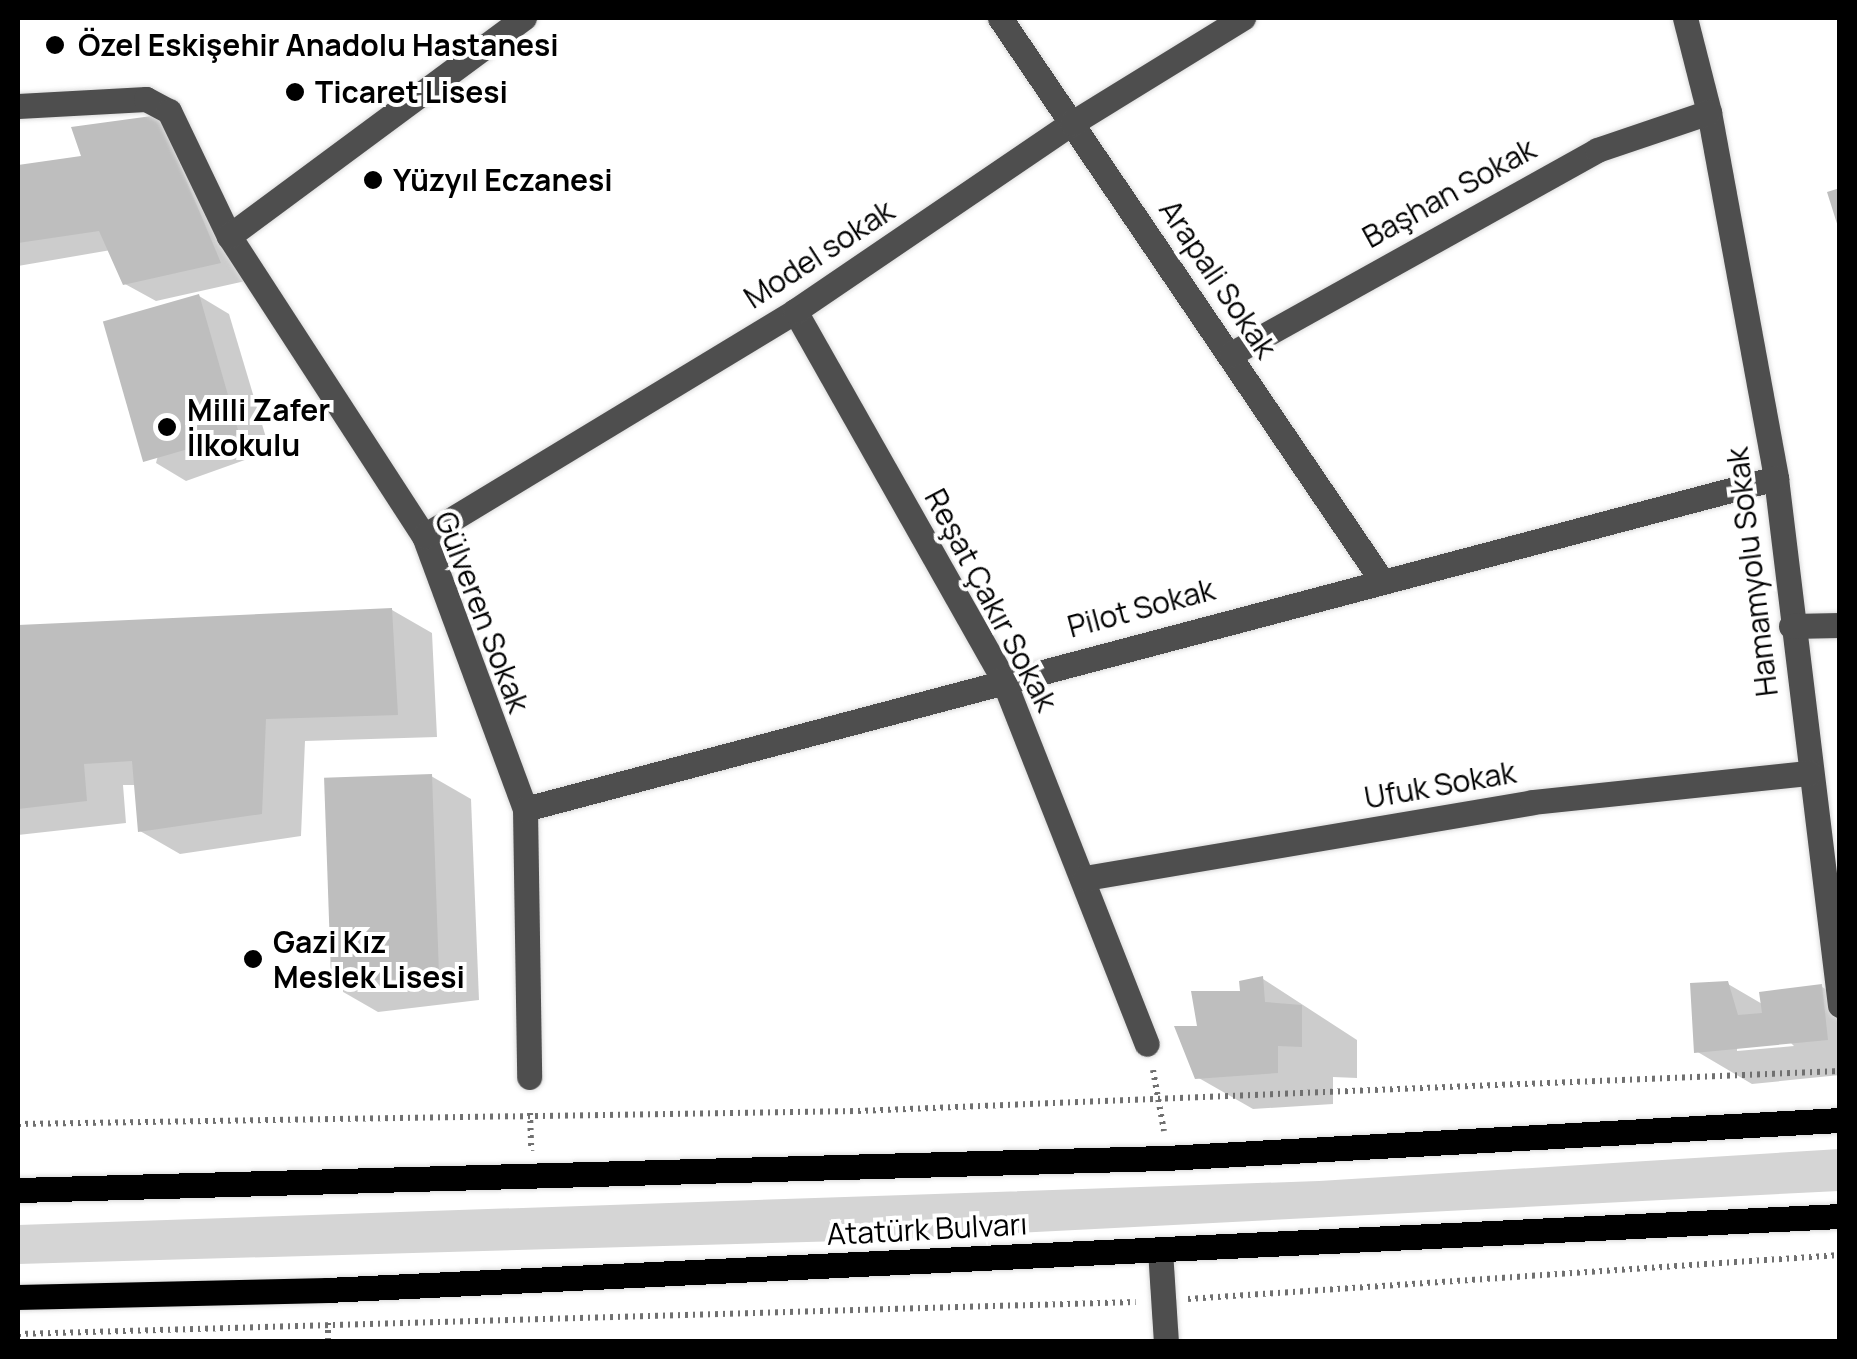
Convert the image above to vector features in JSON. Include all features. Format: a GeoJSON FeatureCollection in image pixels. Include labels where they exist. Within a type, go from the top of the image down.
{"type":"FeatureCollection","features":[{"type":"Feature","properties":{"kind":"main road","name":"Atatürk Bulvarı"},"geometry":{"type":"LineString","coordinates":[[18,1190],[1166,1158],[1840,1120]]}},
{"type":"Feature","properties":{"kind":"main road","name":"Atatürk Bulvarı"},"geometry":{"type":"LineString","coordinates":[[18,1298],[347,1290],[1840,1216]]}},
{"type":"Feature","properties":{"kind":"street"},"geometry":{"type":"LineString","coordinates":[[229,236],[524,18]]}},
{"type":"Feature","properties":{"kind":"street","name":"Arapali Sokak"},"geometry":{"type":"LineString","coordinates":[[1000,18],[1380,578]]}},
{"type":"Feature","properties":{"kind":"street","name":"Model sokak"},"geometry":{"type":"LineString","coordinates":[[424,536],[795,311],[1072,123],[1243,18]]}},
{"type":"Feature","properties":{"kind":"street","name":"Hamamyolu Sokak"},"geometry":{"type":"LineString","coordinates":[[1685,18],[1708,112],[1776,478],[1840,1005]]}},
{"type":"Feature","properties":{"kind":"street","name":"Gülveren Sokak"},"geometry":{"type":"LineString","coordinates":[[18,106],[146,99],[169,111],[229,236],[424,536],[525,809],[529,1077]]}},
{"type":"Feature","properties":{"kind":"street","name":"Başhan Sokak"},"geometry":{"type":"LineString","coordinates":[[1231,354],[1597,150],[1708,112]]}},
{"type":"Feature","properties":{"kind":"street","name":"Reşat Çakır Sokak"},"geometry":{"type":"LineString","coordinates":[[795,311],[1004,679],[1147,1044]]}},
{"type":"Feature","properties":{"kind":"street","name":"Pilot Sokak"},"geometry":{"type":"LineString","coordinates":[[525,809],[1380,578],[1776,478]]}},
{"type":"Feature","properties":{"kind":"street"},"geometry":{"type":"LineString","coordinates":[[1791,626],[1840,625]]}},
{"type":"Feature","properties":{"kind":"street","name":"Ufuk Sokak"},"geometry":{"type":"LineString","coordinates":[[1085,878],[1532,802],[1809,773]]}},
{"type":"Feature","properties":{"kind":"street"},"geometry":{"type":"LineString","coordinates":[[1160,1250],[1166,1342]]}},
{"type":"Feature","properties":{"kind":"path"},"geometry":{"type":"LineString","coordinates":[[1147,1044],[1160,1101],[1166,1158]]}},
{"type":"Feature","properties":{"kind":"path"},"geometry":{"type":"LineString","coordinates":[[18,1124],[1160,1101],[1840,1071]]}},
{"type":"Feature","properties":{"kind":"path"},"geometry":{"type":"LineString","coordinates":[[529,1077],[532,1175]]}},
{"type":"Feature","properties":{"kind":"path"},"geometry":{"type":"LineString","coordinates":[[18,1334],[1163,1301],[1840,1256]]}},
{"type":"Feature","properties":{"kind":"shaded area"},"geometry":{"type":"Polygon","coordinates":[[[1840,1149],[1839,1191],[879,1240],[18,1264],[18,1225],[1319,1181],[1840,1149]]]}},
{"type":"Feature","properties":{"kind":"building"},"geometry":{"type":"Polygon","coordinates":[[[159,115],[221,263],[123,285],[99,231],[18,243],[18,165],[81,156],[71,127],[159,115]]]}},
{"type":"Feature","properties":{"kind":"building"},"geometry":{"type":"Polygon","coordinates":[[[1840,188],[1840,230],[1839,230],[1827,192],[1840,188]]]}},
{"type":"Feature","properties":{"kind":"building"},"geometry":{"type":"Polygon","coordinates":[[[199,294],[239,434],[143,462],[103,322],[199,294]]]}},
{"type":"Feature","properties":{"kind":"building"},"geometry":{"type":"Polygon","coordinates":[[[392,608],[398,715],[266,719],[262,814],[138,832],[132,761],[84,764],[87,801],[18,809],[18,625],[392,608]]]}},
{"type":"Feature","properties":{"kind":"building"},"geometry":{"type":"Polygon","coordinates":[[[432,774],[439,978],[331,982],[324,778],[432,774]]]}},
{"type":"Feature","properties":{"kind":"building"},"geometry":{"type":"Polygon","coordinates":[[[1263,976],[1265,1002],[1302,1005],[1302,1047],[1278,1046],[1278,1073],[1195,1079],[1174,1026],[1197,1026],[1191,991],[1240,991],[1239,981],[1263,976]]]}},
{"type":"Feature","properties":{"kind":"building"},"geometry":{"type":"Polygon","coordinates":[[[1728,981],[1738,1015],[1762,1013],[1759,992],[1822,984],[1828,1040],[1694,1053],[1690,983],[1728,981]]]}},
{"type":"Feature","properties":{"kind":"place","name":"Özel Eskişehir Anadolu Hastanesi"},"geometry":{"type":"Point","coordinates":[55,45]}},
{"type":"Feature","properties":{"kind":"place","name":"Ticaret Lisesi"},"geometry":{"type":"Point","coordinates":[295,92]}},
{"type":"Feature","properties":{"kind":"place","name":"Yüzyıl Eczanesi"},"geometry":{"type":"Point","coordinates":[373,180]}},
{"type":"Feature","properties":{"kind":"place","name":"Milli Zafer İlkokulu"},"geometry":{"type":"Point","coordinates":[167,427]}},
{"type":"Feature","properties":{"kind":"place","name":"Gazi Kız Meslek Lisesi"},"geometry":{"type":"Point","coordinates":[253,959]}}]}
